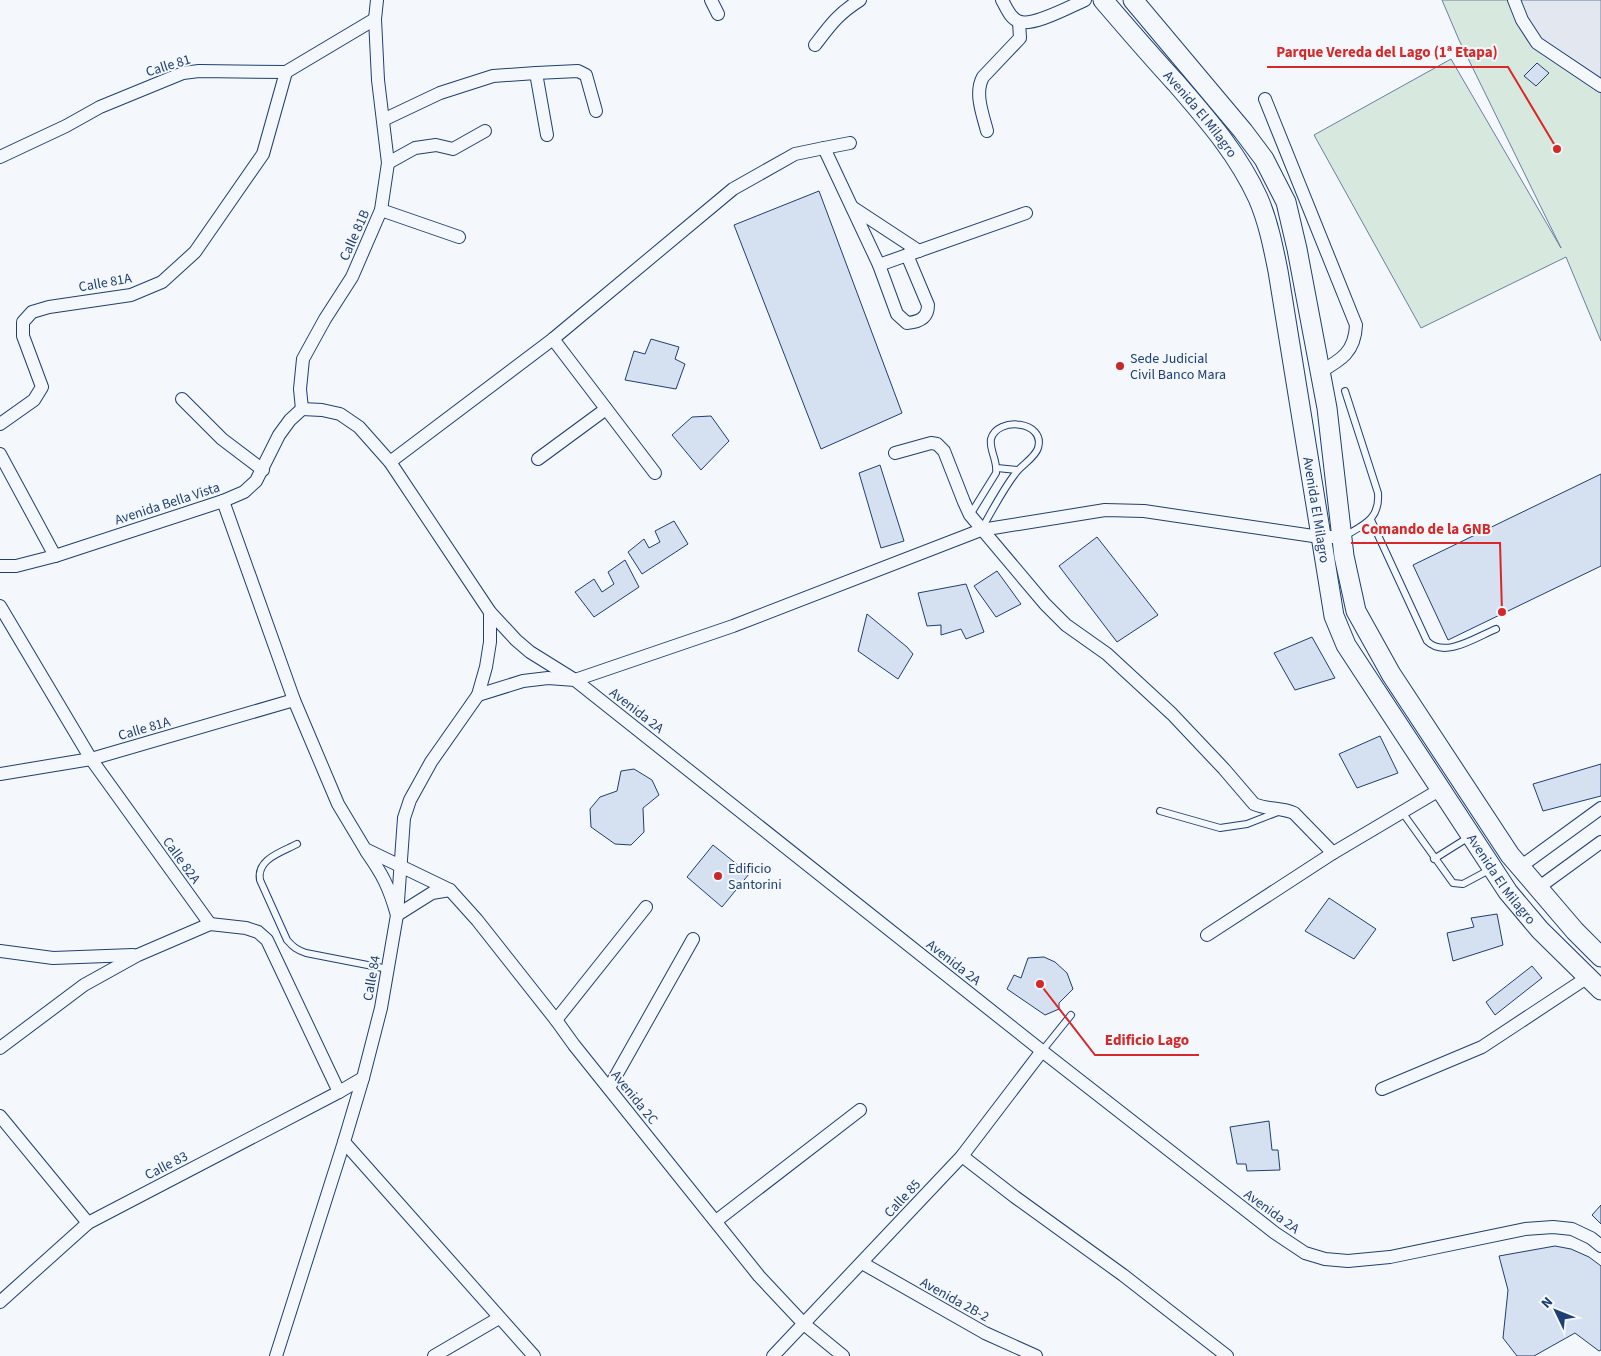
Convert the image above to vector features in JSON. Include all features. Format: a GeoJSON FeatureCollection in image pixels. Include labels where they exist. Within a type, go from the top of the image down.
{"type":"FeatureCollection","features":[{"type":"Feature","properties":{"kind":"main road","name":"Avenida El Milagro"},"geometry":{"type":"LineString","coordinates":[[1103,0],[1210,123],[1233,153],[1259,199],[1269,230],[1278,271],[1334,616],[1346,645],[1508,892],[1540,930],[1594,984]]}},
{"type":"Feature","properties":{"kind":"main road","name":"Avenida El Milagro"},"geometry":{"type":"LineString","coordinates":[[1132,0],[1243,131],[1264,160],[1286,202],[1297,249],[1327,408],[1344,556],[1356,611],[1391,674],[1510,856],[1575,931],[1601,957]]}},
{"type":"Feature","properties":{"kind":"street","name":"Calle 81B"},"geometry":{"type":"LineString","coordinates":[[302,409],[300,388],[303,359],[325,319],[352,277],[381,210],[388,163],[378,80],[375,19],[377,0]]}},
{"type":"Feature","properties":{"kind":"street"},"geometry":{"type":"LineString","coordinates":[[711,0],[718,14]]}},
{"type":"Feature","properties":{"kind":"street"},"geometry":{"type":"LineString","coordinates":[[816,45],[835,19],[860,0]]}},
{"type":"Feature","properties":{"kind":"street"},"geometry":{"type":"LineString","coordinates":[[1002,0],[1011,16],[1019,22],[1032,23],[1085,0]]}},
{"type":"Feature","properties":{"kind":"street"},"geometry":{"type":"LineString","coordinates":[[1514,0],[1522,20],[1537,43],[1601,86]]}},
{"type":"Feature","properties":{"kind":"street"},"geometry":{"type":"LineString","coordinates":[[286,72],[375,19]]}},
{"type":"Feature","properties":{"kind":"street"},"geometry":{"type":"LineString","coordinates":[[987,132],[979,92],[980,82],[1020,38],[1019,22]]}},
{"type":"Feature","properties":{"kind":"street","name":"Calle 81"},"geometry":{"type":"LineString","coordinates":[[0,157],[66,126],[100,107],[183,73],[199,71],[286,72]]}},
{"type":"Feature","properties":{"kind":"street"},"geometry":{"type":"LineString","coordinates":[[383,120],[440,93],[493,76],[578,71],[586,75],[596,111]]}},
{"type":"Feature","properties":{"kind":"street","name":"Calle 81A"},"geometry":{"type":"LineString","coordinates":[[0,424],[34,400],[42,387],[23,336],[23,322],[32,312],[49,307],[131,295],[162,282],[195,252],[263,154],[286,72]]}},
{"type":"Feature","properties":{"kind":"street"},"geometry":{"type":"LineString","coordinates":[[536,73],[546,135]]}},
{"type":"Feature","properties":{"kind":"street"},"geometry":{"type":"LineString","coordinates":[[1265,99],[1356,325],[1356,336],[1344,358],[1320,372]]}},
{"type":"Feature","properties":{"kind":"street"},"geometry":{"type":"LineString","coordinates":[[388,163],[415,148],[436,145],[453,149],[485,131]]}},
{"type":"Feature","properties":{"kind":"street"},"geometry":{"type":"LineString","coordinates":[[390,462],[553,339],[733,190],[795,154],[850,143]]}},
{"type":"Feature","properties":{"kind":"street"},"geometry":{"type":"LineString","coordinates":[[824,148],[879,265],[897,314],[907,323],[923,319],[928,313],[928,305],[913,253],[852,207]]}},
{"type":"Feature","properties":{"kind":"street"},"geometry":{"type":"LineString","coordinates":[[381,210],[459,237]]}},
{"type":"Feature","properties":{"kind":"street"},"geometry":{"type":"LineString","coordinates":[[879,265],[1026,213]]}},
{"type":"Feature","properties":{"kind":"street"},"geometry":{"type":"LineString","coordinates":[[553,339],[656,473]]}},
{"type":"Feature","properties":{"kind":"street"},"geometry":{"type":"LineString","coordinates":[[182,399],[222,439],[263,470]]}},
{"type":"Feature","properties":{"kind":"street","name":"Avenida 2A"},"geometry":{"type":"LineString","coordinates":[[302,409],[322,410],[340,414],[359,427],[390,462],[490,612],[530,652],[575,680],[1042,1051],[1275,1233],[1305,1253],[1325,1259],[1348,1261],[1390,1257],[1525,1229],[1553,1227],[1572,1229],[1591,1238],[1601,1246]]}},
{"type":"Feature","properties":{"kind":"street","name":"Avenida Bella Vista"},"geometry":{"type":"LineString","coordinates":[[0,566],[16,566],[54,556],[224,501],[244,492],[263,470],[279,435],[290,420],[302,409]]}},
{"type":"Feature","properties":{"kind":"street"},"geometry":{"type":"LineString","coordinates":[[538,459],[606,409]]}},
{"type":"Feature","properties":{"kind":"street"},"geometry":{"type":"LineString","coordinates":[[896,453],[931,443],[940,447],[944,451],[970,515],[1045,604],[1066,625],[1107,654],[1172,714],[1224,769],[1249,800],[1261,807],[1286,809],[1294,813],[1333,853]]}},
{"type":"Feature","properties":{"kind":"street"},"geometry":{"type":"LineString","coordinates":[[0,454],[54,556]]}},
{"type":"Feature","properties":{"kind":"street"},"geometry":{"type":"LineString","coordinates":[[224,501],[294,700],[338,804],[381,872],[390,890],[397,915],[432,893],[450,890]]}},
{"type":"Feature","properties":{"kind":"street"},"geometry":{"type":"LineString","coordinates":[[478,695],[524,681],[548,678],[575,680],[733,626],[981,530],[1105,510],[1144,511],[1320,537],[1342,537]]}},
{"type":"Feature","properties":{"kind":"street","name":"Calle 82A"},"geometry":{"type":"LineString","coordinates":[[0,606],[91,759],[210,924]]}},
{"type":"Feature","properties":{"kind":"street","name":"Calle 84"},"geometry":{"type":"LineString","coordinates":[[276,1356],[344,1142],[381,1008],[397,915],[404,818],[410,800],[431,762],[478,695],[490,642],[490,612]]}},
{"type":"Feature","properties":{"kind":"street","name":"Calle 81A"},"geometry":{"type":"LineString","coordinates":[[0,774],[91,759],[294,700]]}},
{"type":"Feature","properties":{"kind":"street"},"geometry":{"type":"LineString","coordinates":[[1208,935],[1333,853],[1440,789]]}},
{"type":"Feature","properties":{"kind":"street"},"geometry":{"type":"LineString","coordinates":[[1520,867],[1601,808]]}},
{"type":"Feature","properties":{"kind":"street"},"geometry":{"type":"LineString","coordinates":[[1538,888],[1601,842]]}},
{"type":"Feature","properties":{"kind":"street","name":"Avenida 2C"},"geometry":{"type":"LineString","coordinates":[[365,849],[450,890],[477,920],[759,1276],[804,1324],[843,1356]]}},
{"type":"Feature","properties":{"kind":"street"},"geometry":{"type":"LineString","coordinates":[[556,1020],[646,907]]}},
{"type":"Feature","properties":{"kind":"street"},"geometry":{"type":"LineString","coordinates":[[0,1048],[84,985],[138,955],[210,924],[246,928],[258,932],[267,940],[340,1092]]}},
{"type":"Feature","properties":{"kind":"street"},"geometry":{"type":"LineString","coordinates":[[609,1088],[693,939]]}},
{"type":"Feature","properties":{"kind":"street"},"geometry":{"type":"LineString","coordinates":[[0,950],[53,958],[96,958],[138,955]]}},
{"type":"Feature","properties":{"kind":"street"},"geometry":{"type":"LineString","coordinates":[[1382,1089],[1482,1047],[1594,984]]}},
{"type":"Feature","properties":{"kind":"street","name":"Calle 85"},"geometry":{"type":"LineString","coordinates":[[773,1356],[962,1156],[1042,1051]]}},
{"type":"Feature","properties":{"kind":"street","name":"Calle 83"},"geometry":{"type":"LineString","coordinates":[[0,1302],[88,1223],[340,1092],[363,1078]]}},
{"type":"Feature","properties":{"kind":"street"},"geometry":{"type":"LineString","coordinates":[[716,1221],[860,1110]]}},
{"type":"Feature","properties":{"kind":"street"},"geometry":{"type":"LineString","coordinates":[[0,1116],[88,1223]]}},
{"type":"Feature","properties":{"kind":"street"},"geometry":{"type":"LineString","coordinates":[[344,1142],[534,1356]]}},
{"type":"Feature","properties":{"kind":"street"},"geometry":{"type":"LineString","coordinates":[[962,1156],[1123,1275],[1227,1356]]}},
{"type":"Feature","properties":{"kind":"street","name":"Avenida 2B-2"},"geometry":{"type":"LineString","coordinates":[[862,1263],[985,1333],[1036,1356]]}},
{"type":"Feature","properties":{"kind":"street"},"geometry":{"type":"LineString","coordinates":[[434,1356],[499,1318]]}},
{"type":"Feature","properties":{"kind":"lane"},"geometry":{"type":"LineString","coordinates":[[1342,537],[1371,520],[1378,501],[1378,493],[1345,390]]}},
{"type":"Feature","properties":{"kind":"lane"},"geometry":{"type":"LineString","coordinates":[[970,515],[996,473],[997,468],[991,447],[991,438],[1000,428],[1006,426],[1018,424],[1033,429],[1039,441],[1036,452],[1017,470],[981,530]]}},
{"type":"Feature","properties":{"kind":"lane"},"geometry":{"type":"LineString","coordinates":[[997,468],[1017,470]]}},
{"type":"Feature","properties":{"kind":"lane"},"geometry":{"type":"LineString","coordinates":[[1371,520],[1427,641],[1431,645],[1438,648],[1451,648],[1496,628]]}},
{"type":"Feature","properties":{"kind":"lane"},"geometry":{"type":"LineString","coordinates":[[1160,811],[1220,828],[1247,824],[1286,809]]}},
{"type":"Feature","properties":{"kind":"lane"},"geometry":{"type":"LineString","coordinates":[[1402,812],[1453,883],[1463,884],[1492,868]]}},
{"type":"Feature","properties":{"kind":"lane"},"geometry":{"type":"LineString","coordinates":[[1434,858],[1470,836]]}},
{"type":"Feature","properties":{"kind":"lane"},"geometry":{"type":"LineString","coordinates":[[297,844],[269,858],[260,869],[259,874],[287,940],[292,947],[306,953],[388,969]]}},
{"type":"Feature","properties":{"kind":"lane"},"geometry":{"type":"LineString","coordinates":[[1042,1051],[1071,1015]]}},
{"type":"Feature","properties":{"kind":"shaded area"},"geometry":{"type":"Polygon","coordinates":[[[1442,0],[1601,0],[1601,341],[1566,257],[1421,328],[1314,135],[1451,59],[1561,248],[1459,40],[1442,0]]]}},
{"type":"Feature","properties":{"kind":"shaded area"},"geometry":{"type":"Polygon","coordinates":[[[1517,0],[1601,0],[1601,85],[1538,42],[1517,0]]]}},
{"type":"Feature","properties":{"kind":"building"},"geometry":{"type":"Polygon","coordinates":[[[1537,63],[1549,73],[1536,86],[1524,76],[1537,63]]]}},
{"type":"Feature","properties":{"kind":"building"},"geometry":{"type":"Polygon","coordinates":[[[819,191],[902,413],[821,449],[734,225],[819,191]]]}},
{"type":"Feature","properties":{"kind":"building"},"geometry":{"type":"Polygon","coordinates":[[[651,339],[679,347],[675,359],[685,364],[676,389],[625,380],[634,351],[645,354],[651,339]]]}},
{"type":"Feature","properties":{"kind":"building"},"geometry":{"type":"Polygon","coordinates":[[[711,416],[729,441],[701,470],[672,435],[692,417],[711,416]]]}},
{"type":"Feature","properties":{"kind":"building"},"geometry":{"type":"Polygon","coordinates":[[[880,465],[904,541],[881,548],[859,473],[880,465]]]}},
{"type":"Feature","properties":{"kind":"building"},"geometry":{"type":"Polygon","coordinates":[[[1601,474],[1601,566],[1448,640],[1413,565],[1601,474]]]}},
{"type":"Feature","properties":{"kind":"building"},"geometry":{"type":"Polygon","coordinates":[[[674,521],[688,544],[642,574],[628,552],[644,539],[649,548],[660,542],[655,531],[674,521]]]}},
{"type":"Feature","properties":{"kind":"building"},"geometry":{"type":"Polygon","coordinates":[[[1097,537],[1158,615],[1117,642],[1059,566],[1097,537]]]}},
{"type":"Feature","properties":{"kind":"building"},"geometry":{"type":"Polygon","coordinates":[[[625,560],[639,587],[594,617],[575,592],[594,579],[602,592],[614,584],[608,572],[625,560]]]}},
{"type":"Feature","properties":{"kind":"building"},"geometry":{"type":"Polygon","coordinates":[[[997,571],[1021,604],[996,617],[974,586],[997,571]]]}},
{"type":"Feature","properties":{"kind":"building"},"geometry":{"type":"Polygon","coordinates":[[[966,584],[984,632],[966,639],[961,629],[941,635],[941,625],[927,626],[918,593],[966,584]]]}},
{"type":"Feature","properties":{"kind":"building"},"geometry":{"type":"Polygon","coordinates":[[[867,614],[913,654],[898,679],[858,651],[867,614]]]}},
{"type":"Feature","properties":{"kind":"building"},"geometry":{"type":"Polygon","coordinates":[[[1312,637],[1335,678],[1295,690],[1274,653],[1312,637]]]}},
{"type":"Feature","properties":{"kind":"building"},"geometry":{"type":"Polygon","coordinates":[[[1380,736],[1398,773],[1357,788],[1339,754],[1380,736]]]}},
{"type":"Feature","properties":{"kind":"building"},"geometry":{"type":"Polygon","coordinates":[[[1601,764],[1601,796],[1543,811],[1533,784],[1601,764]]]}},
{"type":"Feature","properties":{"kind":"building"},"geometry":{"type":"Polygon","coordinates":[[[634,769],[652,780],[659,795],[643,808],[644,832],[631,845],[615,844],[591,827],[590,809],[600,797],[617,791],[621,771],[634,769]]]}},
{"type":"Feature","properties":{"kind":"building","name":"Edificio Santorini"},"geometry":{"type":"Polygon","coordinates":[[[713,845],[749,874],[722,907],[687,877],[713,845]]]}},
{"type":"Feature","properties":{"kind":"building"},"geometry":{"type":"Polygon","coordinates":[[[1329,898],[1376,929],[1354,959],[1305,931],[1329,898]]]}},
{"type":"Feature","properties":{"kind":"building"},"geometry":{"type":"Polygon","coordinates":[[[1497,914],[1503,945],[1453,961],[1447,933],[1474,927],[1471,918],[1497,914]]]}},
{"type":"Feature","properties":{"kind":"building"},"geometry":{"type":"Polygon","coordinates":[[[1044,957],[1055,962],[1067,973],[1073,989],[1059,1003],[1059,1009],[1045,1015],[1007,989],[1014,975],[1021,978],[1028,958],[1044,957]]]}},
{"type":"Feature","properties":{"kind":"building"},"geometry":{"type":"Polygon","coordinates":[[[1532,966],[1542,978],[1495,1015],[1486,1002],[1532,966]]]}},
{"type":"Feature","properties":{"kind":"building"},"geometry":{"type":"Polygon","coordinates":[[[1269,1121],[1272,1150],[1278,1150],[1280,1170],[1247,1171],[1246,1164],[1237,1164],[1230,1127],[1269,1121]]]}},
{"type":"Feature","properties":{"kind":"building"},"geometry":{"type":"Polygon","coordinates":[[[1601,1205],[1601,1224],[1592,1215],[1601,1205]]]}},
{"type":"Feature","properties":{"kind":"building"},"geometry":{"type":"Polygon","coordinates":[[[1555,1246],[1571,1249],[1589,1257],[1601,1266],[1601,1350],[1599,1351],[1575,1333],[1534,1356],[1517,1356],[1503,1338],[1508,1290],[1499,1256],[1555,1246]]]}},
{"type":"Feature","properties":{"kind":"place","name":"Parque Vereda del Lago (1ª Etapa)"},"geometry":{"type":"Point","coordinates":[1557,149]}},
{"type":"Feature","properties":{"kind":"place","name":"Sede Judicial Civil Banco Mara"},"geometry":{"type":"Point","coordinates":[1120,366]}},
{"type":"Feature","properties":{"kind":"place","name":"Comando de la GNB"},"geometry":{"type":"Point","coordinates":[1502,612]}},
{"type":"Feature","properties":{"kind":"place","name":"Edificio Santorini"},"geometry":{"type":"Point","coordinates":[718,876]}},
{"type":"Feature","properties":{"kind":"place","name":"Edificio Lago"},"geometry":{"type":"Point","coordinates":[1040,984]}}]}
